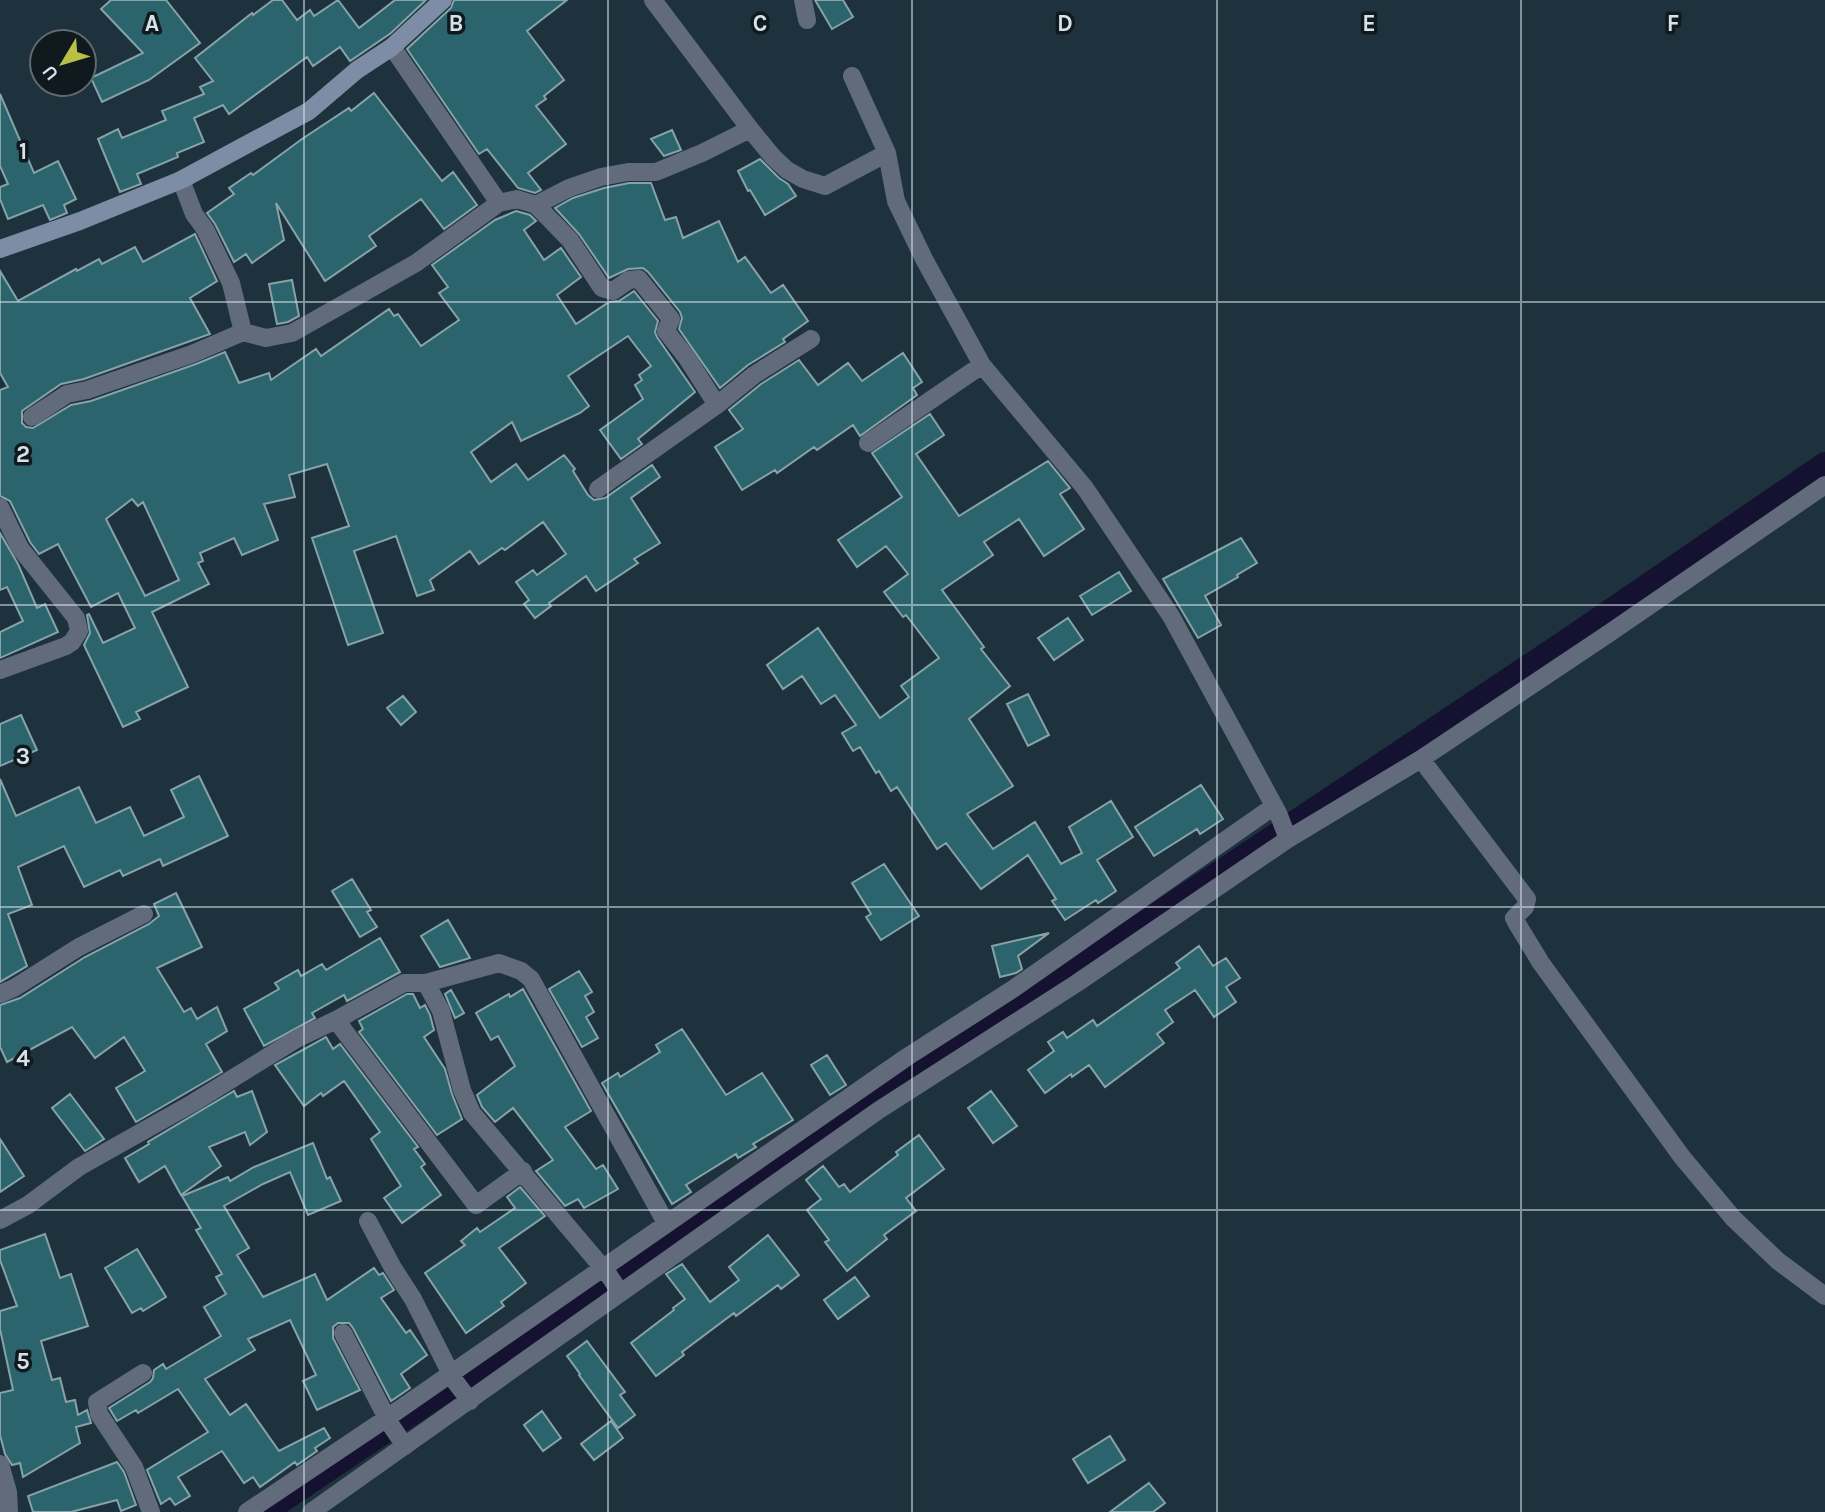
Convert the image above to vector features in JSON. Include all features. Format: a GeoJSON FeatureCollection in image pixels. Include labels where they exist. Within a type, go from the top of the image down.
{"type":"FeatureCollection","features":[{"type":"Feature","properties":{"kind":"street"},"geometry":{"type":"LineString","coordinates":[[0,250],[181,180],[309,111],[357,70],[392,47],[443,0]]}},
{"type":"Feature","properties":{"kind":"street"},"geometry":{"type":"LineString","coordinates":[[653,0],[750,129],[787,170],[825,186],[887,153]]}},
{"type":"Feature","properties":{"kind":"street"},"geometry":{"type":"LineString","coordinates":[[803,0],[807,20]]}},
{"type":"Feature","properties":{"kind":"street"},"geometry":{"type":"LineString","coordinates":[[392,47],[499,203]]}},
{"type":"Feature","properties":{"kind":"street"},"geometry":{"type":"LineString","coordinates":[[852,76],[887,153],[896,201],[924,259],[982,365],[1085,488],[1171,616],[1282,822]]}},
{"type":"Feature","properties":{"kind":"street"},"geometry":{"type":"LineString","coordinates":[[536,205],[569,188],[601,177],[628,172],[656,172],[750,129]]}},
{"type":"Feature","properties":{"kind":"street"},"geometry":{"type":"LineString","coordinates":[[181,180],[194,214],[205,229],[231,284],[243,332]]}},
{"type":"Feature","properties":{"kind":"street"},"geometry":{"type":"LineString","coordinates":[[32,417],[66,394],[87,390],[192,354],[243,332],[266,338],[292,333],[416,263],[499,203],[517,198],[536,205],[574,245],[602,288],[612,291],[629,280],[639,279],[644,284],[671,319],[666,331],[687,358],[716,405]]}},
{"type":"Feature","properties":{"kind":"street"},"geometry":{"type":"LineString","coordinates":[[598,489],[754,375],[811,339]]}},
{"type":"Feature","properties":{"kind":"street"},"geometry":{"type":"LineString","coordinates":[[868,443],[982,365]]}},
{"type":"Feature","properties":{"kind":"street"},"geometry":{"type":"LineString","coordinates":[[311,1512],[396,1432],[611,1280],[666,1223],[907,1057],[1282,822],[1421,759],[1825,485]]}},
{"type":"Feature","properties":{"kind":"street"},"geometry":{"type":"LineString","coordinates":[[0,507],[20,548],[76,618],[79,631],[66,646],[0,670]]}},
{"type":"Feature","properties":{"kind":"street"},"geometry":{"type":"LineString","coordinates":[[1421,759],[1527,899],[1525,907],[1514,918],[1516,922],[1541,963],[1682,1157],[1733,1218],[1778,1261],[1825,1296]]}},
{"type":"Feature","properties":{"kind":"street"},"geometry":{"type":"LineString","coordinates":[[247,1512],[396,1432],[611,1280],[1077,983],[1282,822]]}},
{"type":"Feature","properties":{"kind":"street"},"geometry":{"type":"LineString","coordinates":[[0,994],[79,947],[144,914]]}},
{"type":"Feature","properties":{"kind":"street"},"geometry":{"type":"LineString","coordinates":[[0,1220],[28,1205],[79,1167],[193,1103],[298,1038],[404,983],[426,983],[499,962],[521,971],[531,979],[666,1223]]}},
{"type":"Feature","properties":{"kind":"street"},"geometry":{"type":"LineString","coordinates":[[426,983],[441,1011],[466,1101],[484,1128],[523,1171],[611,1280]]}},
{"type":"Feature","properties":{"kind":"street"},"geometry":{"type":"LineString","coordinates":[[336,1020],[476,1205],[523,1171]]}},
{"type":"Feature","properties":{"kind":"street"},"geometry":{"type":"LineString","coordinates":[[368,1221],[460,1387]]}},
{"type":"Feature","properties":{"kind":"street"},"geometry":{"type":"LineString","coordinates":[[342,1333],[396,1432]]}},
{"type":"Feature","properties":{"kind":"street"},"geometry":{"type":"LineString","coordinates":[[143,1373],[97,1402],[99,1413],[134,1467],[150,1512]]}},
{"type":"Feature","properties":{"kind":"street"},"geometry":{"type":"LineString","coordinates":[[0,1464],[8,1492],[9,1512]]}},
{"type":"Feature","properties":{"kind":"building"},"geometry":{"type":"Polygon","coordinates":[[[111,0],[166,0],[200,43],[149,80],[102,102],[98,93],[98,75],[143,53],[101,9],[111,0]]]}},
{"type":"Feature","properties":{"kind":"building"},"geometry":{"type":"Polygon","coordinates":[[[273,0],[282,0],[297,20],[310,10],[314,16],[338,0],[359,28],[395,0],[426,0],[391,33],[350,61],[340,47],[313,66],[307,57],[229,114],[223,105],[194,118],[204,142],[177,153],[178,157],[137,174],[141,184],[120,192],[98,139],[118,129],[122,138],[166,120],[162,111],[204,94],[200,87],[213,81],[195,58],[273,0]]]}},
{"type":"Feature","properties":{"kind":"building"},"geometry":{"type":"Polygon","coordinates":[[[454,0],[567,0],[527,31],[564,80],[536,106],[566,144],[528,173],[541,190],[535,193],[518,188],[487,149],[479,154],[407,49],[451,8],[454,0]]]}},
{"type":"Feature","properties":{"kind":"building"},"geometry":{"type":"Polygon","coordinates":[[[815,0],[843,0],[853,17],[832,29],[815,0]]]}},
{"type":"Feature","properties":{"kind":"building"},"geometry":{"type":"Polygon","coordinates":[[[374,93],[442,181],[453,172],[477,205],[444,229],[421,199],[369,236],[376,246],[325,281],[276,203],[284,240],[252,263],[246,254],[234,262],[207,213],[234,194],[229,188],[251,173],[253,175],[349,108],[351,111],[374,93]]]}},
{"type":"Feature","properties":{"kind":"building"},"geometry":{"type":"Polygon","coordinates":[[[0,94],[34,173],[58,161],[76,199],[64,205],[67,213],[50,220],[43,205],[8,219],[0,199],[0,187],[8,184],[0,166],[0,94]]]}},
{"type":"Feature","properties":{"kind":"building"},"geometry":{"type":"Polygon","coordinates":[[[672,130],[681,150],[664,156],[651,139],[672,130]]]}},
{"type":"Feature","properties":{"kind":"building"},"geometry":{"type":"Polygon","coordinates":[[[760,159],[788,184],[796,196],[765,215],[738,171],[760,159]]]}},
{"type":"Feature","properties":{"kind":"building"},"geometry":{"type":"Polygon","coordinates":[[[629,183],[651,183],[665,220],[676,217],[683,238],[719,221],[738,262],[745,257],[771,293],[783,285],[808,321],[783,339],[785,342],[748,365],[720,388],[679,329],[682,318],[680,312],[648,272],[643,268],[628,269],[609,278],[579,234],[555,208],[573,198],[629,183]]]}},
{"type":"Feature","properties":{"kind":"building"},"geometry":{"type":"Polygon","coordinates":[[[516,211],[530,215],[536,221],[524,230],[544,260],[561,248],[581,277],[557,295],[576,324],[609,302],[619,301],[634,291],[658,321],[655,332],[657,337],[695,392],[638,439],[642,444],[621,459],[600,430],[643,399],[635,385],[642,380],[639,375],[651,366],[628,336],[568,376],[589,406],[580,413],[521,441],[512,422],[471,452],[491,482],[516,464],[528,480],[564,455],[575,469],[573,471],[588,495],[594,500],[605,498],[652,465],[660,477],[631,498],[660,543],[634,559],[638,563],[596,591],[586,576],[549,603],[551,606],[535,618],[524,604],[529,600],[516,582],[533,570],[537,575],[566,554],[543,522],[505,550],[502,548],[479,564],[470,551],[430,580],[434,590],[417,596],[396,536],[354,551],[383,633],[348,645],[312,538],[349,526],[327,464],[289,475],[295,497],[264,504],[278,540],[242,555],[234,538],[200,553],[203,561],[198,563],[209,584],[152,612],[188,687],[136,712],[140,719],[123,727],[84,645],[90,633],[89,614],[103,643],[135,628],[118,593],[91,607],[58,544],[39,554],[30,542],[10,501],[0,496],[0,390],[8,387],[0,373],[0,271],[18,301],[99,259],[102,264],[135,247],[143,262],[195,234],[217,281],[190,298],[210,334],[84,379],[61,384],[22,411],[22,423],[33,428],[71,405],[91,401],[225,352],[239,383],[269,373],[271,380],[316,349],[321,356],[389,309],[394,316],[398,314],[421,346],[459,320],[439,293],[448,287],[432,265],[495,220],[516,211]],[[132,499],[106,519],[145,596],[179,580],[143,502],[138,506],[132,499]]]}},
{"type":"Feature","properties":{"kind":"building"},"geometry":{"type":"Polygon","coordinates":[[[292,280],[299,316],[277,324],[269,284],[292,280]]]}},
{"type":"Feature","properties":{"kind":"building"},"geometry":{"type":"Polygon","coordinates":[[[903,353],[922,382],[913,388],[917,395],[860,436],[853,425],[817,450],[814,447],[777,473],[775,470],[742,490],[715,447],[743,429],[729,410],[761,384],[799,360],[818,385],[848,363],[862,381],[903,353]]]}},
{"type":"Feature","properties":{"kind":"building"},"geometry":{"type":"Polygon","coordinates":[[[930,414],[944,435],[916,454],[959,516],[1048,461],[1070,488],[1060,494],[1084,529],[1044,556],[1019,519],[984,542],[993,555],[942,590],[984,647],[981,649],[1010,686],[969,719],[1013,786],[967,814],[993,849],[1035,822],[1061,864],[1082,853],[1069,827],[1111,801],[1133,837],[1097,860],[1116,891],[1065,920],[1052,901],[1056,899],[1028,855],[981,889],[946,843],[937,849],[897,787],[891,791],[860,747],[853,751],[842,733],[856,725],[835,695],[821,704],[802,676],[783,689],[767,665],[818,628],[880,718],[909,697],[901,686],[939,658],[906,615],[903,617],[884,592],[908,574],[886,546],[857,567],[838,540],[902,497],[872,453],[930,414]]]}},
{"type":"Feature","properties":{"kind":"building"},"geometry":{"type":"Polygon","coordinates":[[[0,533],[18,564],[37,608],[45,604],[58,632],[0,658],[0,632],[23,621],[7,587],[0,590],[0,533]]]}},
{"type":"Feature","properties":{"kind":"building"},"geometry":{"type":"Polygon","coordinates":[[[1241,538],[1257,563],[1205,596],[1221,625],[1198,638],[1163,579],[1241,538]]]}},
{"type":"Feature","properties":{"kind":"building"},"geometry":{"type":"Polygon","coordinates":[[[1119,572],[1131,591],[1092,615],[1080,596],[1119,572]]]}},
{"type":"Feature","properties":{"kind":"building"},"geometry":{"type":"Polygon","coordinates":[[[1068,618],[1083,640],[1054,660],[1038,638],[1068,618]]]}},
{"type":"Feature","properties":{"kind":"building"},"geometry":{"type":"Polygon","coordinates":[[[1028,694],[1049,735],[1028,746],[1007,704],[1028,694]]]}},
{"type":"Feature","properties":{"kind":"building"},"geometry":{"type":"Polygon","coordinates":[[[403,696],[416,712],[401,725],[387,708],[403,696]]]}},
{"type":"Feature","properties":{"kind":"building"},"geometry":{"type":"Polygon","coordinates":[[[21,715],[37,750],[0,766],[0,724],[21,715]]]}},
{"type":"Feature","properties":{"kind":"building"},"geometry":{"type":"Polygon","coordinates":[[[199,776],[228,836],[163,866],[160,859],[123,876],[120,870],[84,887],[64,846],[18,867],[32,905],[8,914],[27,966],[0,982],[0,779],[16,816],[79,787],[96,823],[130,807],[144,836],[184,817],[171,790],[199,776]]]}},
{"type":"Feature","properties":{"kind":"building"},"geometry":{"type":"Polygon","coordinates":[[[1201,785],[1223,819],[1200,834],[1197,829],[1154,856],[1135,827],[1201,785]]]}},
{"type":"Feature","properties":{"kind":"building"},"geometry":{"type":"Polygon","coordinates":[[[884,864],[919,916],[881,940],[866,917],[871,914],[852,883],[884,864]]]}},
{"type":"Feature","properties":{"kind":"building"},"geometry":{"type":"Polygon","coordinates":[[[352,879],[371,910],[367,912],[377,927],[360,937],[332,891],[352,879]]]}},
{"type":"Feature","properties":{"kind":"building"},"geometry":{"type":"Polygon","coordinates":[[[176,893],[202,947],[157,968],[184,1012],[191,1008],[197,1019],[217,1007],[227,1031],[206,1044],[222,1072],[136,1122],[116,1088],[145,1071],[124,1037],[95,1058],[72,1027],[7,1062],[0,1047],[0,1005],[20,998],[85,957],[149,924],[159,916],[154,904],[176,893]]]}},
{"type":"Feature","properties":{"kind":"building"},"geometry":{"type":"Polygon","coordinates":[[[448,920],[470,958],[440,967],[421,936],[448,920]]]}},
{"type":"Feature","properties":{"kind":"building"},"geometry":{"type":"Polygon","coordinates":[[[1049,933],[1018,956],[1022,969],[1000,977],[992,946],[1049,933]]]}},
{"type":"Feature","properties":{"kind":"building"},"geometry":{"type":"Polygon","coordinates":[[[380,938],[400,972],[347,1001],[344,995],[312,1013],[315,1018],[264,1046],[244,1009],[279,989],[275,983],[298,970],[301,976],[322,964],[326,970],[380,938]]]}},
{"type":"Feature","properties":{"kind":"building"},"geometry":{"type":"Polygon","coordinates":[[[1199,946],[1213,966],[1226,958],[1240,978],[1226,987],[1236,1002],[1214,1017],[1195,990],[1165,1010],[1173,1022],[1157,1034],[1164,1043],[1105,1087],[1089,1065],[1045,1093],[1028,1070],[1054,1051],[1048,1042],[1063,1032],[1067,1038],[1093,1020],[1097,1026],[1180,968],[1176,963],[1199,946]]]}},
{"type":"Feature","properties":{"kind":"building"},"geometry":{"type":"Polygon","coordinates":[[[579,971],[592,992],[585,996],[594,1012],[586,1017],[598,1038],[582,1047],[549,989],[579,971]]]}},
{"type":"Feature","properties":{"kind":"building"},"geometry":{"type":"Polygon","coordinates":[[[523,989],[591,1111],[565,1127],[596,1169],[603,1165],[618,1189],[584,1208],[578,1199],[565,1206],[536,1171],[553,1160],[513,1108],[495,1122],[482,1107],[477,1095],[515,1066],[498,1036],[491,1040],[476,1013],[523,989]]]}},
{"type":"Feature","properties":{"kind":"building"},"geometry":{"type":"Polygon","coordinates":[[[451,990],[464,1013],[455,1018],[445,994],[451,990]]]}},
{"type":"Feature","properties":{"kind":"building"},"geometry":{"type":"Polygon","coordinates":[[[407,994],[413,994],[420,1008],[425,1005],[430,1015],[434,1030],[424,1037],[445,1069],[462,1119],[437,1135],[359,1032],[363,1029],[359,1021],[407,994]]]}},
{"type":"Feature","properties":{"kind":"building"},"geometry":{"type":"Polygon","coordinates":[[[682,1029],[726,1095],[762,1073],[793,1120],[753,1144],[756,1147],[738,1158],[736,1154],[686,1185],[691,1192],[672,1204],[602,1083],[618,1073],[620,1077],[660,1052],[656,1045],[682,1029]]]}},
{"type":"Feature","properties":{"kind":"building"},"geometry":{"type":"Polygon","coordinates":[[[326,1037],[333,1049],[340,1044],[418,1147],[414,1149],[425,1164],[421,1167],[441,1195],[402,1223],[384,1198],[401,1186],[371,1139],[380,1132],[344,1081],[304,1106],[275,1065],[326,1037]]]}},
{"type":"Feature","properties":{"kind":"building"},"geometry":{"type":"Polygon","coordinates":[[[827,1055],[846,1085],[830,1095],[811,1065],[827,1055]]]}},
{"type":"Feature","properties":{"kind":"building"},"geometry":{"type":"Polygon","coordinates":[[[234,1091],[237,1097],[252,1091],[267,1132],[250,1145],[245,1132],[209,1147],[221,1166],[181,1195],[165,1166],[139,1182],[125,1158],[234,1091]]]}},
{"type":"Feature","properties":{"kind":"building"},"geometry":{"type":"Polygon","coordinates":[[[991,1091],[1017,1126],[993,1143],[968,1108],[991,1091]]]}},
{"type":"Feature","properties":{"kind":"building"},"geometry":{"type":"Polygon","coordinates":[[[70,1094],[104,1139],[85,1151],[52,1108],[70,1094]]]}},
{"type":"Feature","properties":{"kind":"building"},"geometry":{"type":"Polygon","coordinates":[[[919,1135],[944,1169],[906,1198],[916,1211],[884,1235],[887,1239],[847,1271],[825,1242],[829,1240],[807,1210],[821,1199],[806,1180],[823,1166],[839,1187],[844,1184],[850,1192],[919,1135]]]}},
{"type":"Feature","properties":{"kind":"building"},"geometry":{"type":"Polygon","coordinates":[[[0,1139],[24,1176],[0,1192],[0,1139]]]}},
{"type":"Feature","properties":{"kind":"building"},"geometry":{"type":"Polygon","coordinates":[[[313,1143],[327,1179],[330,1177],[341,1201],[308,1215],[290,1172],[263,1184],[224,1206],[249,1248],[237,1255],[263,1297],[315,1274],[327,1300],[374,1268],[379,1275],[383,1273],[394,1290],[381,1298],[406,1333],[410,1330],[427,1355],[401,1374],[410,1388],[391,1401],[353,1328],[349,1323],[338,1323],[333,1327],[333,1338],[360,1390],[317,1410],[303,1381],[316,1375],[290,1320],[248,1339],[255,1350],[205,1379],[230,1415],[246,1404],[279,1451],[324,1428],[330,1438],[297,1465],[295,1462],[260,1487],[253,1477],[244,1483],[222,1451],[178,1477],[190,1496],[175,1505],[170,1498],[161,1504],[147,1470],[208,1432],[178,1389],[138,1413],[136,1410],[117,1421],[109,1408],[150,1382],[154,1370],[163,1364],[166,1369],[221,1336],[204,1307],[226,1294],[216,1277],[222,1274],[196,1230],[201,1228],[182,1196],[228,1177],[230,1181],[254,1167],[313,1143]]]}},
{"type":"Feature","properties":{"kind":"building"},"geometry":{"type":"Polygon","coordinates":[[[520,1187],[545,1216],[499,1248],[526,1283],[501,1302],[504,1306],[466,1333],[425,1273],[465,1245],[461,1241],[477,1228],[480,1232],[515,1208],[507,1197],[520,1187]]]}},
{"type":"Feature","properties":{"kind":"building"},"geometry":{"type":"Polygon","coordinates":[[[45,1234],[60,1278],[71,1274],[88,1326],[41,1341],[52,1380],[60,1378],[66,1402],[75,1400],[78,1415],[87,1410],[91,1423],[76,1427],[80,1443],[23,1477],[20,1463],[12,1465],[5,1454],[0,1435],[0,1393],[13,1390],[0,1329],[0,1311],[17,1306],[0,1260],[0,1250],[45,1234]]]}},
{"type":"Feature","properties":{"kind":"building"},"geometry":{"type":"Polygon","coordinates":[[[768,1235],[799,1275],[781,1289],[778,1285],[736,1316],[734,1313],[682,1352],[684,1355],[656,1376],[631,1343],[685,1299],[666,1274],[682,1264],[710,1302],[739,1280],[729,1267],[768,1235]]]}},
{"type":"Feature","properties":{"kind":"building"},"geometry":{"type":"Polygon","coordinates":[[[137,1249],[166,1297],[143,1311],[141,1308],[132,1313],[105,1268],[137,1249]]]}},
{"type":"Feature","properties":{"kind":"building"},"geometry":{"type":"Polygon","coordinates":[[[855,1277],[869,1296],[838,1319],[824,1300],[855,1277]]]}},
{"type":"Feature","properties":{"kind":"building"},"geometry":{"type":"Polygon","coordinates":[[[587,1341],[625,1392],[620,1395],[635,1415],[618,1428],[567,1356],[587,1341]]]}},
{"type":"Feature","properties":{"kind":"building"},"geometry":{"type":"Polygon","coordinates":[[[542,1411],[561,1438],[543,1451],[524,1425],[542,1411]]]}},
{"type":"Feature","properties":{"kind":"building"},"geometry":{"type":"Polygon","coordinates":[[[611,1421],[623,1438],[594,1460],[581,1444],[611,1421]]]}},
{"type":"Feature","properties":{"kind":"building"},"geometry":{"type":"Polygon","coordinates":[[[1110,1436],[1125,1460],[1088,1483],[1073,1459],[1110,1436]]]}},
{"type":"Feature","properties":{"kind":"building"},"geometry":{"type":"Polygon","coordinates":[[[117,1462],[124,1472],[136,1505],[121,1511],[117,1500],[71,1512],[33,1512],[28,1496],[117,1462]]]}},
{"type":"Feature","properties":{"kind":"building"},"geometry":{"type":"Polygon","coordinates":[[[1149,1483],[1165,1503],[1153,1512],[1110,1512],[1149,1483]]]}},
{"type":"Feature","properties":{"kind":"waterway"},"geometry":{"type":"LineString","coordinates":[[265,1512],[457,1383],[612,1284],[813,1144],[1565,642],[1825,464]]}}]}
